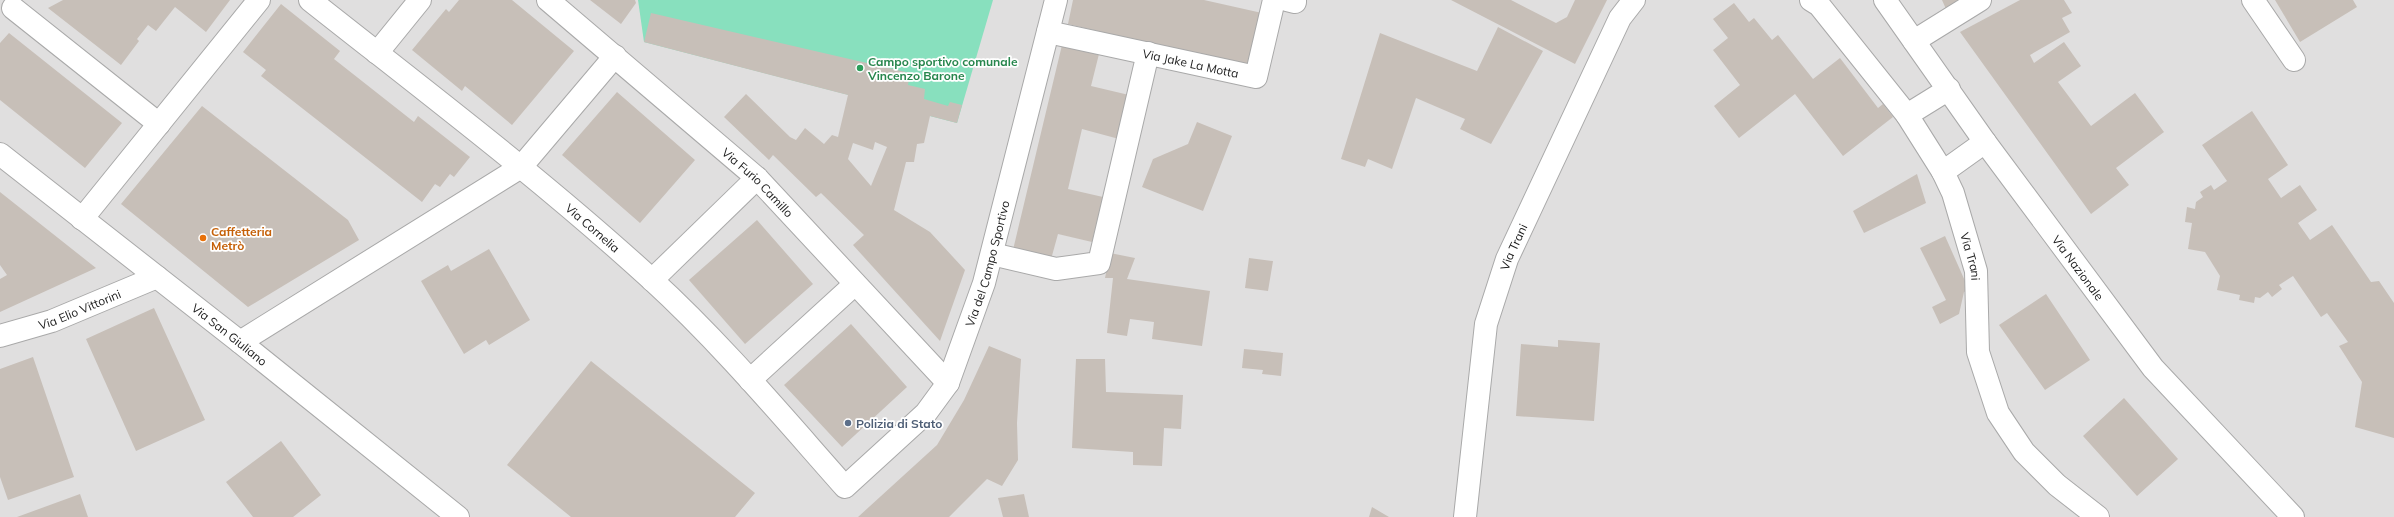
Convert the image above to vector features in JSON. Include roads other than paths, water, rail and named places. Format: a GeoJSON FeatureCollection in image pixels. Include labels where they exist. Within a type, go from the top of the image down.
{"type":"FeatureCollection","features":[{"type":"Feature","properties":{"kind":"street"},"geometry":{"type":"LineString","coordinates":[[82,219],[259,0]]}},
{"type":"Feature","properties":{"kind":"street","name":"Via Cornelia"},"geometry":{"type":"LineString","coordinates":[[310,0],[521,167],[652,280],[750,380],[845,487]]}},
{"type":"Feature","properties":{"kind":"street"},"geometry":{"type":"LineString","coordinates":[[377,53],[420,0]]}},
{"type":"Feature","properties":{"kind":"street","name":"Via Furio Camillo"},"geometry":{"type":"LineString","coordinates":[[548,0],[757,178],[948,383]]}},
{"type":"Feature","properties":{"kind":"street","name":"Via del Campo Sportivo"},"geometry":{"type":"LineString","coordinates":[[845,487],[926,413],[948,383],[984,283],[1056,0]]}},
{"type":"Feature","properties":{"kind":"street","name":"Via Jake La Motta"},"geometry":{"type":"LineString","coordinates":[[1048,32],[1256,77],[1288,0]]}},
{"type":"Feature","properties":{"kind":"street","name":"Via Trani"},"geometry":{"type":"LineString","coordinates":[[1465,517],[1486,324],[1493,302],[1510,252],[1620,18],[1634,0]]}},
{"type":"Feature","properties":{"kind":"street","name":"Via Trani"},"geometry":{"type":"LineString","coordinates":[[1811,0],[1819,5],[1907,115],[1943,172],[1953,193],[1976,271],[1978,352],[1998,413],[2024,452],[2057,484],[2098,517]]}},
{"type":"Feature","properties":{"kind":"street","name":"Via Nazionale"},"geometry":{"type":"LineString","coordinates":[[1885,0],[1985,142],[2152,368],[2293,517]]}},
{"type":"Feature","properties":{"kind":"street"},"geometry":{"type":"LineString","coordinates":[[1914,41],[1980,0]]}},
{"type":"Feature","properties":{"kind":"street"},"geometry":{"type":"LineString","coordinates":[[2253,0],[2294,60]]}},
{"type":"Feature","properties":{"kind":"street"},"geometry":{"type":"LineString","coordinates":[[14,8],[159,124]]}},
{"type":"Feature","properties":{"kind":"street"},"geometry":{"type":"LineString","coordinates":[[992,254],[1056,269],[1099,263],[1148,53]]}},
{"type":"Feature","properties":{"kind":"street"},"geometry":{"type":"LineString","coordinates":[[240,342],[521,167],[615,56]]}},
{"type":"Feature","properties":{"kind":"street"},"geometry":{"type":"LineString","coordinates":[[1907,115],[1949,90]]}},
{"type":"Feature","properties":{"kind":"street"},"geometry":{"type":"LineString","coordinates":[[1943,172],[1985,142]]}},
{"type":"Feature","properties":{"kind":"street","name":"Via San Giuliano"},"geometry":{"type":"LineString","coordinates":[[0,154],[240,342],[458,517]]}},
{"type":"Feature","properties":{"kind":"street"},"geometry":{"type":"LineString","coordinates":[[652,280],[757,178]]}},
{"type":"Feature","properties":{"kind":"street","name":"Via Elio Vittorini"},"geometry":{"type":"LineString","coordinates":[[0,336],[52,321],[157,278]]}},
{"type":"Feature","properties":{"kind":"street"},"geometry":{"type":"LineString","coordinates":[[750,380],[855,284]]}},
{"type":"Feature","properties":{"kind":"place","name":"Campo sportivo comunale Vincenzo Barone"},"geometry":{"type":"Point","coordinates":[860,68]}},
{"type":"Feature","properties":{"kind":"place","name":"Caffetteria Metrò"},"geometry":{"type":"Point","coordinates":[203,238]}},
{"type":"Feature","properties":{"kind":"place","name":"Polizia di Stato"},"geometry":{"type":"Point","coordinates":[848,423]}}]}
